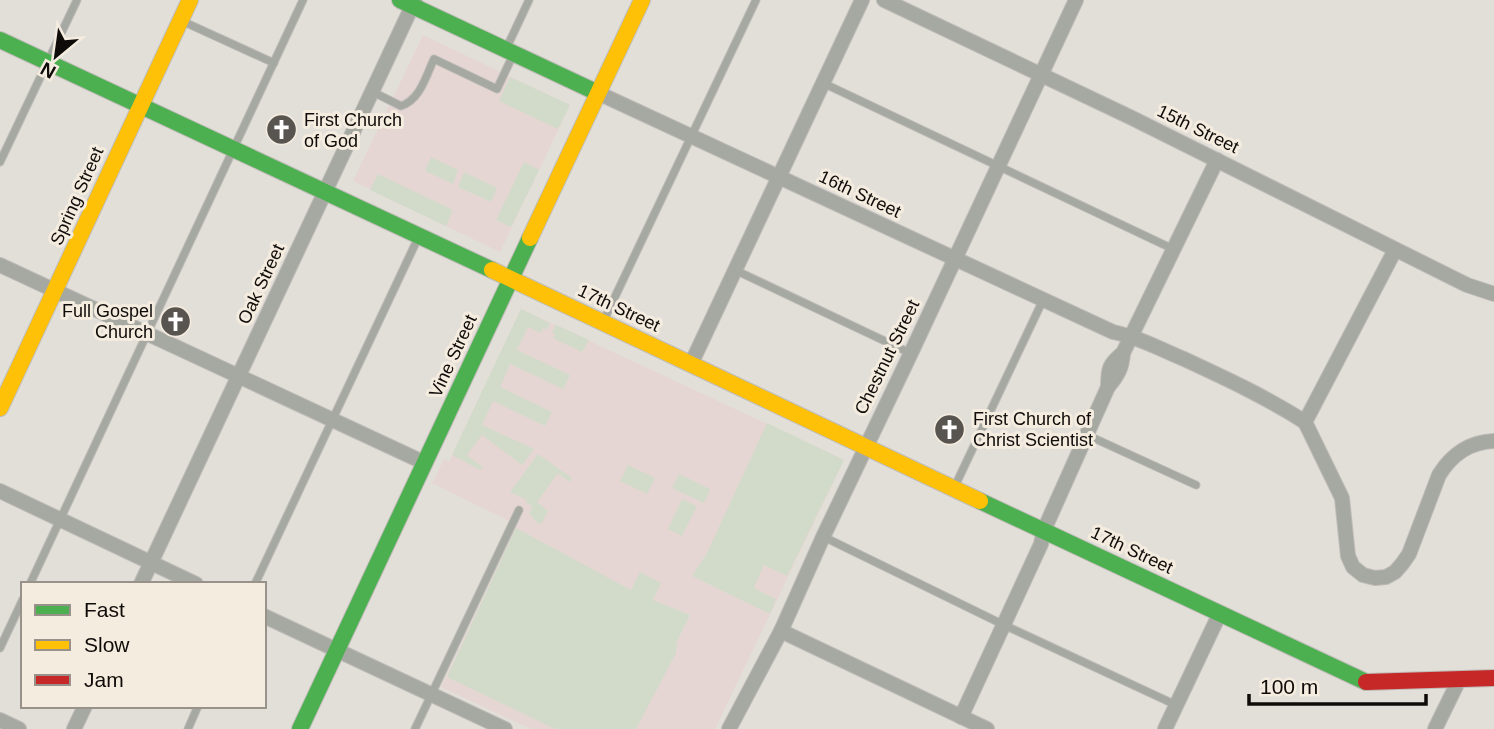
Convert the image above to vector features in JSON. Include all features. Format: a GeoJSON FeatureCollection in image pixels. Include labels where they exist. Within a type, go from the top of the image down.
{"type":"FeatureCollection","features":[{"type":"Feature","properties":{"kind":"street","name":"Spring Street"},"geometry":{"type":"LineString","coordinates":[[0,408],[190,0]]}},
{"type":"Feature","properties":{"kind":"street","name":"Vine Street"},"geometry":{"type":"LineString","coordinates":[[300,729],[642,0]]}},
{"type":"Feature","properties":{"kind":"street"},"geometry":{"type":"LineString","coordinates":[[691,364],[862,0]]}},
{"type":"Feature","properties":{"kind":"street","name":"15th Street"},"geometry":{"type":"LineString","coordinates":[[884,0],[1042,74],[1466,285],[1494,294]]}},
{"type":"Feature","properties":{"kind":"street","name":"Chestnut Street"},"geometry":{"type":"LineString","coordinates":[[729,729],[781,631],[1076,0]]}},
{"type":"Feature","properties":{"kind":"street","name":"16th Street"},"geometry":{"type":"LineString","coordinates":[[409,2],[1043,300],[1226,378],[1305,422]]}},
{"type":"Feature","properties":{"kind":"street","name":"Oak Street"},"geometry":{"type":"LineString","coordinates":[[142,582],[373,92],[409,2]]}},
{"type":"Feature","properties":{"kind":"street","name":"17th Street"},"geometry":{"type":"LineString","coordinates":[[0,40],[511,278],[1367,683],[1494,678]]}},
{"type":"Feature","properties":{"kind":"street"},"geometry":{"type":"LineString","coordinates":[[961,717],[1041,544],[1044,530],[1108,387],[1108,371],[1112,361],[1123,353],[1217,160]]}},
{"type":"Feature","properties":{"kind":"street"},"geometry":{"type":"LineString","coordinates":[[1395,250],[1305,422],[1342,498],[1348,556],[1353,567],[1363,575],[1375,578],[1386,577],[1395,572],[1409,554],[1439,474],[1446,464],[1458,452],[1472,444],[1494,441]]}},
{"type":"Feature","properties":{"kind":"street"},"geometry":{"type":"LineString","coordinates":[[0,265],[425,463]]}},
{"type":"Feature","properties":{"kind":"street"},"geometry":{"type":"LineString","coordinates":[[0,491],[192,582]]}},
{"type":"Feature","properties":{"kind":"street"},"geometry":{"type":"LineString","coordinates":[[1166,729],[1220,613]]}},
{"type":"Feature","properties":{"kind":"street"},"geometry":{"type":"LineString","coordinates":[[266,617],[505,729]]}},
{"type":"Feature","properties":{"kind":"street"},"geometry":{"type":"LineString","coordinates":[[781,631],[987,729]]}},
{"type":"Feature","properties":{"kind":"street"},"geometry":{"type":"LineString","coordinates":[[1435,729],[1459,680]]}},
{"type":"Feature","properties":{"kind":"street"},"geometry":{"type":"LineString","coordinates":[[74,729],[84,708]]}},
{"type":"Feature","properties":{"kind":"street"},"geometry":{"type":"LineString","coordinates":[[0,720],[19,729]]}},
{"type":"Feature","properties":{"kind":"lane"},"geometry":{"type":"LineString","coordinates":[[0,162],[77,0]]}},
{"type":"Feature","properties":{"kind":"lane"},"geometry":{"type":"LineString","coordinates":[[31,582],[303,0]]}},
{"type":"Feature","properties":{"kind":"lane"},"geometry":{"type":"LineString","coordinates":[[373,92],[401,106],[410,103],[417,95],[434,60],[497,89],[529,0]]}},
{"type":"Feature","properties":{"kind":"lane"},"geometry":{"type":"LineString","coordinates":[[603,322],[756,0]]}},
{"type":"Feature","properties":{"kind":"lane"},"geometry":{"type":"LineString","coordinates":[[180,20],[274,63]]}},
{"type":"Feature","properties":{"kind":"lane"},"geometry":{"type":"LineString","coordinates":[[822,83],[1173,249]]}},
{"type":"Feature","properties":{"kind":"lane"},"geometry":{"type":"LineString","coordinates":[[256,582],[420,236]]}},
{"type":"Feature","properties":{"kind":"lane"},"geometry":{"type":"LineString","coordinates":[[734,270],[911,353]]}},
{"type":"Feature","properties":{"kind":"lane"},"geometry":{"type":"LineString","coordinates":[[954,488],[1043,300]]}},
{"type":"Feature","properties":{"kind":"lane"},"geometry":{"type":"LineString","coordinates":[[1087,435],[1196,485]]}},
{"type":"Feature","properties":{"kind":"lane"},"geometry":{"type":"LineString","coordinates":[[415,729],[519,510]]}},
{"type":"Feature","properties":{"kind":"lane"},"geometry":{"type":"LineString","coordinates":[[823,537],[1177,706]]}},
{"type":"Feature","properties":{"kind":"lane"},"geometry":{"type":"LineString","coordinates":[[0,648],[21,603]]}},
{"type":"Feature","properties":{"kind":"lane"},"geometry":{"type":"LineString","coordinates":[[188,729],[197,708]]}},
{"type":"Feature","properties":{"kind":"shaded area"},"geometry":{"type":"Polygon","coordinates":[[[423,35],[570,105],[500,252],[353,181],[423,35]]]}},
{"type":"Feature","properties":{"kind":"shaded area"},"geometry":{"type":"Polygon","coordinates":[[[521,309],[844,460],[715,729],[531,729],[441,687],[516,528],[515,524],[432,483],[444,459],[449,462],[521,309]]]}},
{"type":"Feature","properties":{"kind":"green space"},"geometry":{"type":"Polygon","coordinates":[[[510,77],[570,105],[558,129],[499,101],[510,77]]]}},
{"type":"Feature","properties":{"kind":"green space"},"geometry":{"type":"Polygon","coordinates":[[[431,157],[458,170],[453,184],[425,171],[431,157]]]}},
{"type":"Feature","properties":{"kind":"green space"},"geometry":{"type":"Polygon","coordinates":[[[524,162],[539,170],[511,227],[496,220],[524,162]]]}},
{"type":"Feature","properties":{"kind":"green space"},"geometry":{"type":"Polygon","coordinates":[[[464,172],[497,188],[491,202],[458,187],[464,172]]]}},
{"type":"Feature","properties":{"kind":"green space"},"geometry":{"type":"Polygon","coordinates":[[[378,174],[453,210],[446,226],[370,190],[378,174]]]}},
{"type":"Feature","properties":{"kind":"green space"},"geometry":{"type":"Polygon","coordinates":[[[521,309],[550,323],[547,330],[543,328],[541,333],[528,327],[517,350],[570,375],[563,389],[510,364],[500,387],[552,412],[545,426],[493,401],[482,425],[534,449],[522,465],[482,435],[467,455],[483,467],[480,470],[452,455],[521,309]]]}},
{"type":"Feature","properties":{"kind":"green space"},"geometry":{"type":"Polygon","coordinates":[[[556,325],[589,340],[582,352],[553,338],[555,334],[552,332],[556,325]]]}},
{"type":"Feature","properties":{"kind":"green space"},"geometry":{"type":"Polygon","coordinates":[[[767,423],[844,460],[787,576],[764,565],[754,588],[776,599],[770,614],[692,576],[707,553],[767,423]]]}},
{"type":"Feature","properties":{"kind":"green space"},"geometry":{"type":"Polygon","coordinates":[[[538,454],[572,478],[570,482],[558,473],[537,502],[548,511],[539,524],[529,514],[532,506],[527,500],[510,492],[538,454]]]}},
{"type":"Feature","properties":{"kind":"green space"},"geometry":{"type":"Polygon","coordinates":[[[628,465],[655,478],[647,494],[620,481],[628,465]]]}},
{"type":"Feature","properties":{"kind":"green space"},"geometry":{"type":"Polygon","coordinates":[[[679,474],[710,489],[704,503],[672,488],[679,474]]]}},
{"type":"Feature","properties":{"kind":"green space"},"geometry":{"type":"Polygon","coordinates":[[[682,499],[697,506],[682,536],[668,529],[682,499]]]}},
{"type":"Feature","properties":{"kind":"green space"},"geometry":{"type":"Polygon","coordinates":[[[516,528],[631,590],[640,572],[661,583],[653,600],[690,615],[677,641],[676,653],[636,729],[555,729],[447,677],[516,528]]]}},
{"type":"Feature","properties":{"kind":"traffic: fast"},"geometry":{"type":"LineString","coordinates":[[400,0],[598,93]]}},
{"type":"Feature","properties":{"kind":"traffic: fast"},"geometry":{"type":"LineString","coordinates":[[0,40],[492,270]]}},
{"type":"Feature","properties":{"kind":"traffic: fast"},"geometry":{"type":"LineString","coordinates":[[300,729],[530,238]]}},
{"type":"Feature","properties":{"kind":"traffic: fast"},"geometry":{"type":"LineString","coordinates":[[980,501],[1366,682]]}},
{"type":"Feature","properties":{"kind":"traffic: slow"},"geometry":{"type":"LineString","coordinates":[[0,408],[190,0]]}},
{"type":"Feature","properties":{"kind":"traffic: slow"},"geometry":{"type":"LineString","coordinates":[[530,238],[642,0]]}},
{"type":"Feature","properties":{"kind":"traffic: slow"},"geometry":{"type":"LineString","coordinates":[[492,270],[980,501]]}},
{"type":"Feature","properties":{"kind":"traffic: jam"},"geometry":{"type":"LineString","coordinates":[[1366,682],[1494,678]]}},
{"type":"Feature","properties":{"kind":"place","name":"First Church of God"},"geometry":{"type":"Point","coordinates":[281,130]}},
{"type":"Feature","properties":{"kind":"place","name":"Full Gospel Church"},"geometry":{"type":"Point","coordinates":[176,321]}},
{"type":"Feature","properties":{"kind":"place","name":"First Church of Christ Scientist"},"geometry":{"type":"Point","coordinates":[950,429]}}]}
